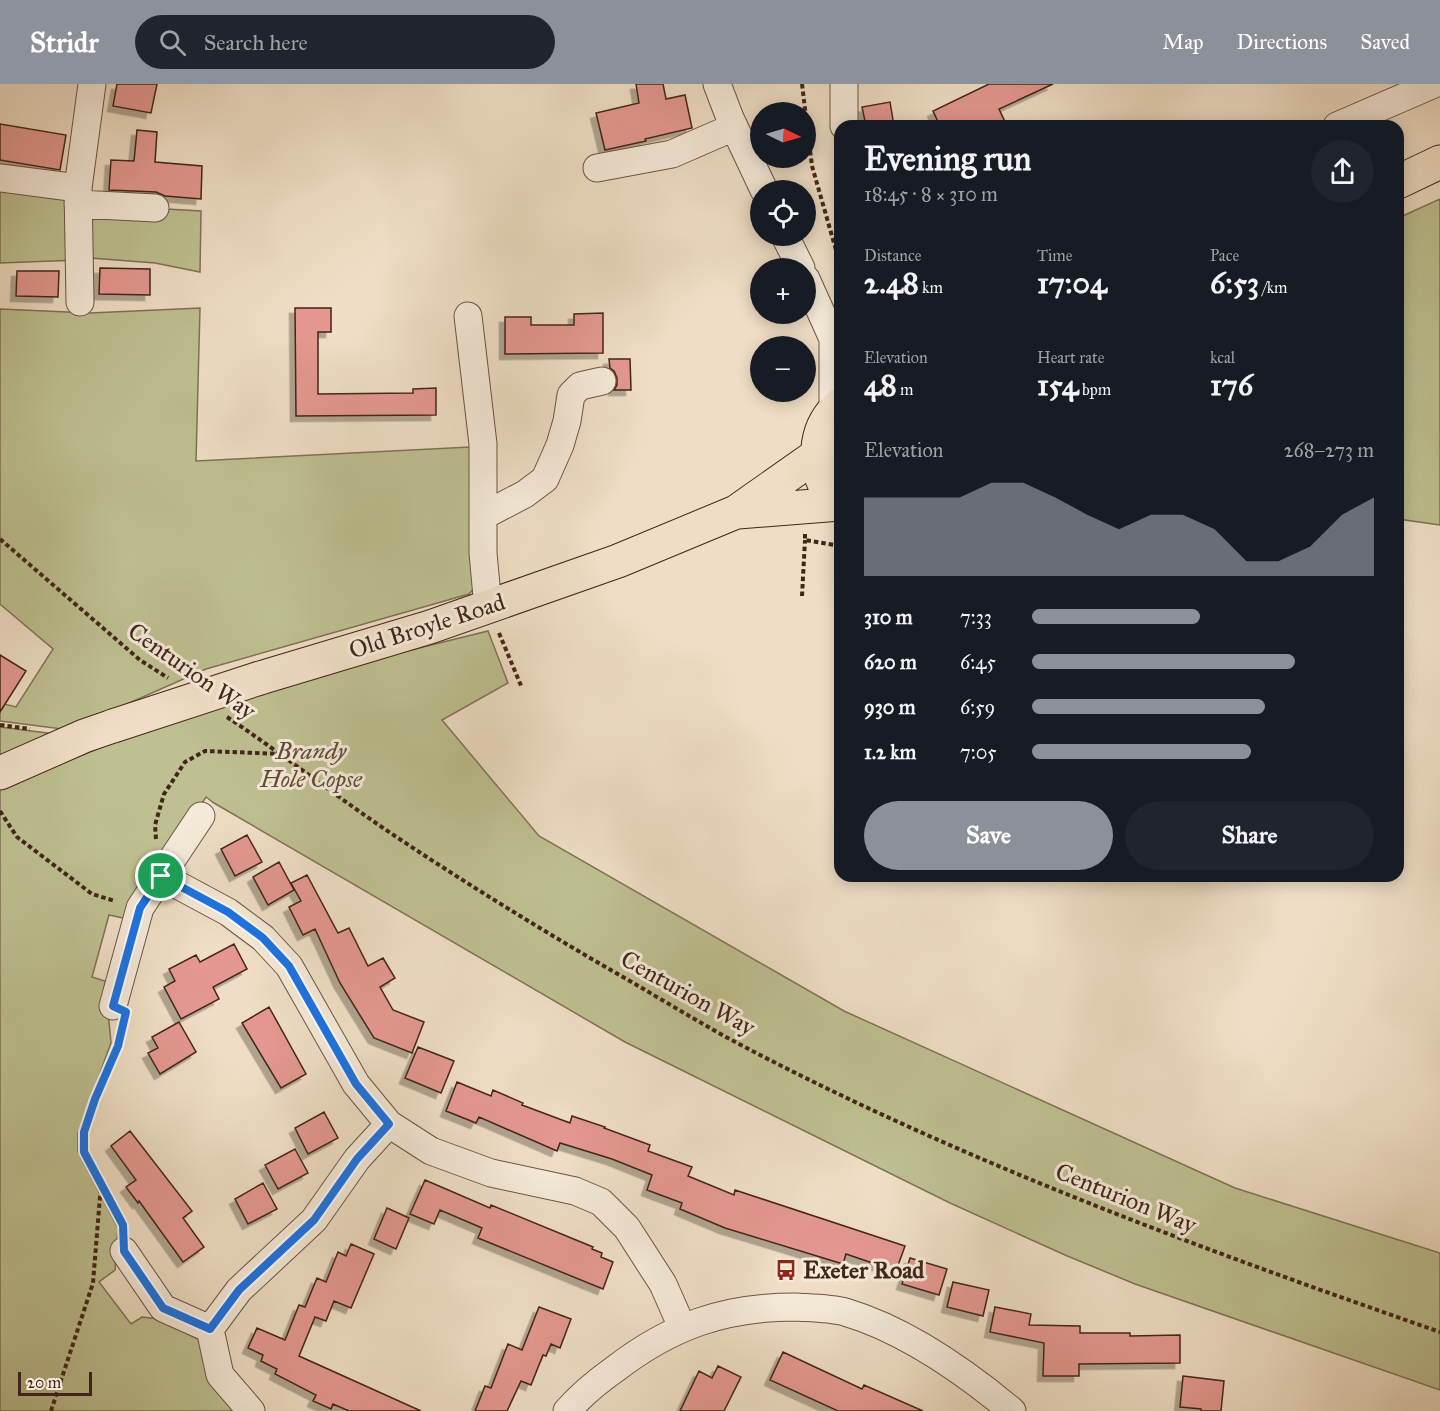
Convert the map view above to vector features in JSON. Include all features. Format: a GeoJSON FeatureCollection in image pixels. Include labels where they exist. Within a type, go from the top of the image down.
{"type":"FeatureCollection","features":[{"type":"Feature","properties":{"kind":"main road"},"geometry":{"type":"LineString","coordinates":[[1404,180],[1440,162]]}},
{"type":"Feature","properties":{"kind":"main road"},"geometry":{"type":"LineString","coordinates":[[834,411],[822,428],[817,455],[818,468],[826,488],[834,497]]}},
{"type":"Feature","properties":{"kind":"main road","name":"Old Broyle Road"},"geometry":{"type":"LineString","coordinates":[[0,773],[84,736],[113,726],[488,607],[618,561],[736,512],[817,455]]}},
{"type":"Feature","properties":{"kind":"main road","name":"Old Broyle Road"},"geometry":{"type":"LineString","coordinates":[[736,512],[834,504]]}},
{"type":"Feature","properties":{"kind":"street"},"geometry":{"type":"LineString","coordinates":[[80,302],[78,196],[92,84]]}},
{"type":"Feature","properties":{"kind":"street"},"geometry":{"type":"LineString","coordinates":[[717,84],[759,180]]}},
{"type":"Feature","properties":{"kind":"street"},"geometry":{"type":"LineString","coordinates":[[1351,120],[1434,84]]}},
{"type":"Feature","properties":{"kind":"street"},"geometry":{"type":"LineString","coordinates":[[845,120],[848,85]]}},
{"type":"Feature","properties":{"kind":"street"},"geometry":{"type":"LineString","coordinates":[[597,168],[672,154],[734,127]]}},
{"type":"Feature","properties":{"kind":"street"},"geometry":{"type":"LineString","coordinates":[[0,178],[78,196],[155,208]]}},
{"type":"Feature","properties":{"kind":"street"},"geometry":{"type":"LineString","coordinates":[[816,300],[834,338]]}},
{"type":"Feature","properties":{"kind":"street"},"geometry":{"type":"LineString","coordinates":[[468,316],[483,444],[483,553],[488,607]]}},
{"type":"Feature","properties":{"kind":"street"},"geometry":{"type":"LineString","coordinates":[[483,516],[525,494],[545,479],[560,446],[571,395],[580,386],[602,381]]}},
{"type":"Feature","properties":{"kind":"street"},"geometry":{"type":"LineString","coordinates":[[113,1006],[140,908],[201,816]]}},
{"type":"Feature","properties":{"kind":"street"},"geometry":{"type":"LineString","coordinates":[[165,870],[263,938],[289,966],[356,1084],[389,1124],[430,1151],[491,1173],[575,1191],[602,1202],[627,1228],[663,1284],[682,1327]]}},
{"type":"Feature","properties":{"kind":"street"},"geometry":{"type":"LineString","coordinates":[[252,1411],[220,1375],[210,1329],[239,1290],[314,1220],[357,1159],[389,1124]]}},
{"type":"Feature","properties":{"kind":"street"},"geometry":{"type":"LineString","coordinates":[[124,1251],[163,1308],[210,1329]]}},
{"type":"Feature","properties":{"kind":"street"},"geometry":{"type":"LineString","coordinates":[[567,1411],[600,1380],[641,1349],[682,1327],[724,1314],[761,1307],[844,1312],[880,1325],[914,1342],[979,1384],[1002,1408]]}},
{"type":"Feature","properties":{"kind":"path"},"geometry":{"type":"LineString","coordinates":[[802,84],[812,166],[834,243]]}},
{"type":"Feature","properties":{"kind":"path"},"geometry":{"type":"LineString","coordinates":[[802,596],[805,530]]}},
{"type":"Feature","properties":{"kind":"path","name":"Centurion Way"},"geometry":{"type":"LineString","coordinates":[[0,539],[140,660],[168,679]]}},
{"type":"Feature","properties":{"kind":"path"},"geometry":{"type":"LineString","coordinates":[[805,540],[834,545]]}},
{"type":"Feature","properties":{"kind":"path"},"geometry":{"type":"LineString","coordinates":[[488,607],[522,688]]}},
{"type":"Feature","properties":{"kind":"path","name":"Centurion Way"},"geometry":{"type":"LineString","coordinates":[[225,717],[282,754],[393,834],[538,928],[723,1035],[886,1117],[1084,1202],[1264,1271],[1440,1332]]}},
{"type":"Feature","properties":{"kind":"path"},"geometry":{"type":"LineString","coordinates":[[165,870],[157,852],[155,825],[164,794],[185,762],[205,751],[282,754]]}},
{"type":"Feature","properties":{"kind":"path"},"geometry":{"type":"LineString","coordinates":[[0,811],[17,837],[92,894],[140,908]]}},
{"type":"Feature","properties":{"kind":"path"},"geometry":{"type":"LineString","coordinates":[[113,1006],[126,1012],[118,1046],[95,1099],[84,1132],[84,1152],[123,1225],[124,1251]]}},
{"type":"Feature","properties":{"kind":"path"},"geometry":{"type":"LineString","coordinates":[[51,1411],[93,1283],[101,1184]]}},
{"type":"Feature","properties":{"kind":"green space"},"geometry":{"type":"Polygon","coordinates":[[[0,178],[78,188],[79,260],[0,263],[0,178]]]}},
{"type":"Feature","properties":{"kind":"green space"},"geometry":{"type":"Polygon","coordinates":[[[1440,199],[1440,525],[1404,520],[1404,215],[1440,199]]]}},
{"type":"Feature","properties":{"kind":"green space"},"geometry":{"type":"Polygon","coordinates":[[[166,209],[201,211],[200,272],[155,263],[91,258],[92,215],[163,219],[166,209]]]}},
{"type":"Feature","properties":{"kind":"green space"},"geometry":{"type":"Polygon","coordinates":[[[200,308],[196,461],[470,447],[477,585],[469,594],[206,669],[100,716],[62,729],[0,721],[0,703],[16,707],[53,649],[0,604],[0,309],[90,313],[200,308]]]}},
{"type":"Feature","properties":{"kind":"green space","name":"Brandy Hole Copse"},"geometry":{"type":"Polygon","coordinates":[[[488,631],[508,683],[442,720],[539,836],[844,1011],[1235,1188],[1440,1253],[1440,1390],[1135,1284],[950,1203],[625,1042],[206,797],[130,913],[123,918],[109,915],[92,977],[105,981],[111,1043],[78,1133],[78,1152],[118,1228],[115,1270],[99,1282],[131,1324],[142,1317],[159,1319],[198,1339],[237,1411],[0,1411],[0,789],[136,733],[322,672],[488,631]]]}},
{"type":"Feature","properties":{"kind":"green space"},"geometry":{"type":"Polygon","coordinates":[[[0,727],[55,734],[0,759],[0,727]]]}},
{"type":"Feature","properties":{"kind":"building"},"geometry":{"type":"Polygon","coordinates":[[[117,84],[157,84],[151,113],[113,106],[117,84]]]}},
{"type":"Feature","properties":{"kind":"building"},"geometry":{"type":"Polygon","coordinates":[[[636,84],[663,84],[666,99],[685,95],[692,128],[605,150],[596,113],[639,103],[636,84]]]}},
{"type":"Feature","properties":{"kind":"building"},"geometry":{"type":"Polygon","coordinates":[[[989,84],[1053,84],[999,109],[1004,120],[937,120],[933,111],[989,84]]]}},
{"type":"Feature","properties":{"kind":"building"},"geometry":{"type":"Polygon","coordinates":[[[890,102],[893,120],[865,120],[862,107],[890,102]]]}},
{"type":"Feature","properties":{"kind":"building"},"geometry":{"type":"Polygon","coordinates":[[[0,124],[66,135],[60,170],[0,160],[0,124]]]}},
{"type":"Feature","properties":{"kind":"building"},"geometry":{"type":"Polygon","coordinates":[[[137,130],[157,132],[155,162],[202,166],[201,199],[165,196],[156,192],[109,190],[111,160],[134,161],[137,130]]]}},
{"type":"Feature","properties":{"kind":"building"},"geometry":{"type":"Polygon","coordinates":[[[100,268],[150,269],[150,295],[99,294],[100,268]]]}},
{"type":"Feature","properties":{"kind":"building"},"geometry":{"type":"Polygon","coordinates":[[[17,271],[59,271],[58,297],[16,296],[17,271]]]}},
{"type":"Feature","properties":{"kind":"building"},"geometry":{"type":"Polygon","coordinates":[[[295,308],[331,308],[331,332],[318,332],[318,394],[413,393],[413,389],[436,388],[436,415],[296,416],[295,308]]]}},
{"type":"Feature","properties":{"kind":"building"},"geometry":{"type":"Polygon","coordinates":[[[603,313],[603,353],[505,354],[505,317],[531,317],[531,325],[574,325],[574,314],[603,313]]]}},
{"type":"Feature","properties":{"kind":"building"},"geometry":{"type":"Polygon","coordinates":[[[609,359],[630,359],[631,390],[614,390],[617,378],[610,368],[609,359]]]}},
{"type":"Feature","properties":{"kind":"building"},"geometry":{"type":"Polygon","coordinates":[[[0,655],[26,671],[0,712],[0,655]]]}},
{"type":"Feature","properties":{"kind":"building"},"geometry":{"type":"Polygon","coordinates":[[[247,835],[262,862],[235,876],[221,849],[247,835]]]}},
{"type":"Feature","properties":{"kind":"building"},"geometry":{"type":"Polygon","coordinates":[[[279,862],[294,890],[268,905],[253,877],[279,862]]]}},
{"type":"Feature","properties":{"kind":"building"},"geometry":{"type":"Polygon","coordinates":[[[307,875],[338,933],[349,928],[368,966],[383,958],[395,978],[380,987],[393,1010],[424,1022],[412,1053],[374,1038],[340,983],[315,929],[303,935],[289,907],[301,901],[291,883],[307,875]]]}},
{"type":"Feature","properties":{"kind":"building"},"geometry":{"type":"Polygon","coordinates":[[[234,944],[247,969],[213,987],[219,999],[181,1019],[164,987],[175,981],[169,969],[196,955],[200,962],[234,944]]]}},
{"type":"Feature","properties":{"kind":"building"},"geometry":{"type":"Polygon","coordinates":[[[269,1007],[306,1074],[281,1088],[242,1023],[269,1007]]]}},
{"type":"Feature","properties":{"kind":"building"},"geometry":{"type":"Polygon","coordinates":[[[179,1022],[196,1052],[160,1074],[148,1053],[158,1048],[152,1037],[179,1022]]]}},
{"type":"Feature","properties":{"kind":"building"},"geometry":{"type":"Polygon","coordinates":[[[418,1047],[454,1061],[441,1093],[405,1078],[418,1047]]]}},
{"type":"Feature","properties":{"kind":"building"},"geometry":{"type":"Polygon","coordinates":[[[457,1082],[491,1096],[493,1090],[523,1103],[522,1105],[570,1123],[572,1116],[650,1145],[648,1151],[692,1167],[688,1176],[734,1195],[735,1190],[905,1246],[896,1271],[846,1254],[843,1264],[725,1228],[680,1209],[682,1203],[647,1190],[652,1175],[612,1159],[560,1143],[557,1151],[479,1117],[476,1123],[446,1111],[457,1082]]]}},
{"type":"Feature","properties":{"kind":"building"},"geometry":{"type":"Polygon","coordinates":[[[324,1112],[338,1138],[308,1154],[295,1128],[324,1112]]]}},
{"type":"Feature","properties":{"kind":"building"},"geometry":{"type":"Polygon","coordinates":[[[130,1131],[192,1211],[183,1218],[204,1247],[183,1262],[139,1201],[138,1203],[126,1187],[136,1180],[111,1146],[130,1131]]]}},
{"type":"Feature","properties":{"kind":"building"},"geometry":{"type":"Polygon","coordinates":[[[295,1149],[308,1173],[278,1189],[265,1165],[295,1149]]]}},
{"type":"Feature","properties":{"kind":"building"},"geometry":{"type":"Polygon","coordinates":[[[425,1180],[490,1208],[491,1205],[593,1247],[592,1249],[602,1253],[601,1257],[613,1262],[603,1289],[478,1238],[482,1228],[440,1210],[434,1224],[410,1214],[425,1180]]]}},
{"type":"Feature","properties":{"kind":"building"},"geometry":{"type":"Polygon","coordinates":[[[263,1183],[277,1209],[248,1224],[235,1199],[263,1183]]]}},
{"type":"Feature","properties":{"kind":"building"},"geometry":{"type":"Polygon","coordinates":[[[387,1208],[409,1218],[396,1249],[374,1239],[387,1208]]]}},
{"type":"Feature","properties":{"kind":"building"},"geometry":{"type":"Polygon","coordinates":[[[351,1244],[374,1254],[351,1308],[334,1301],[326,1321],[315,1317],[299,1356],[421,1411],[349,1411],[333,1404],[331,1409],[313,1401],[316,1395],[275,1374],[277,1369],[261,1361],[263,1355],[248,1348],[257,1328],[285,1340],[299,1305],[305,1307],[317,1278],[326,1282],[338,1252],[346,1256],[351,1244]]]}},
{"type":"Feature","properties":{"kind":"building"},"geometry":{"type":"Polygon","coordinates":[[[910,1258],[947,1269],[939,1295],[902,1284],[910,1258]]]}},
{"type":"Feature","properties":{"kind":"building"},"geometry":{"type":"Polygon","coordinates":[[[953,1282],[989,1290],[983,1316],[947,1307],[953,1282]]]}},
{"type":"Feature","properties":{"kind":"building"},"geometry":{"type":"Polygon","coordinates":[[[539,1307],[571,1319],[560,1348],[551,1344],[546,1356],[543,1355],[531,1385],[521,1381],[507,1411],[475,1411],[485,1386],[491,1388],[508,1344],[522,1350],[539,1307]]]}},
{"type":"Feature","properties":{"kind":"building"},"geometry":{"type":"Polygon","coordinates":[[[995,1307],[1031,1314],[1029,1325],[1080,1326],[1080,1333],[1130,1333],[1130,1336],[1180,1335],[1180,1363],[1079,1364],[1079,1376],[1043,1376],[1044,1343],[990,1332],[995,1307]]]}},
{"type":"Feature","properties":{"kind":"building"},"geometry":{"type":"Polygon","coordinates":[[[783,1352],[862,1389],[864,1385],[923,1411],[838,1411],[770,1380],[783,1352]]]}},
{"type":"Feature","properties":{"kind":"building"},"geometry":{"type":"Polygon","coordinates":[[[718,1366],[741,1377],[724,1411],[680,1411],[699,1371],[712,1378],[718,1366]]]}},
{"type":"Feature","properties":{"kind":"building"},"geometry":{"type":"Polygon","coordinates":[[[1183,1376],[1224,1381],[1221,1411],[1201,1411],[1201,1409],[1180,1407],[1183,1376]]]}},
{"type":"Feature","properties":{"kind":"place","name":"Exeter Road"},"geometry":{"type":"Point","coordinates":[786,1270]}},
{"type":"Feature","properties":{"kind":"route"},"geometry":{"type":"LineString","coordinates":[[161,876],[228,912],[263,938],[289,966],[356,1084],[389,1124],[357,1159],[314,1220],[239,1290],[210,1329],[163,1308],[124,1251],[123,1225],[84,1152],[84,1132],[95,1099],[118,1046],[126,1012],[113,1006],[135,925],[140,908],[161,876]]}}]}
